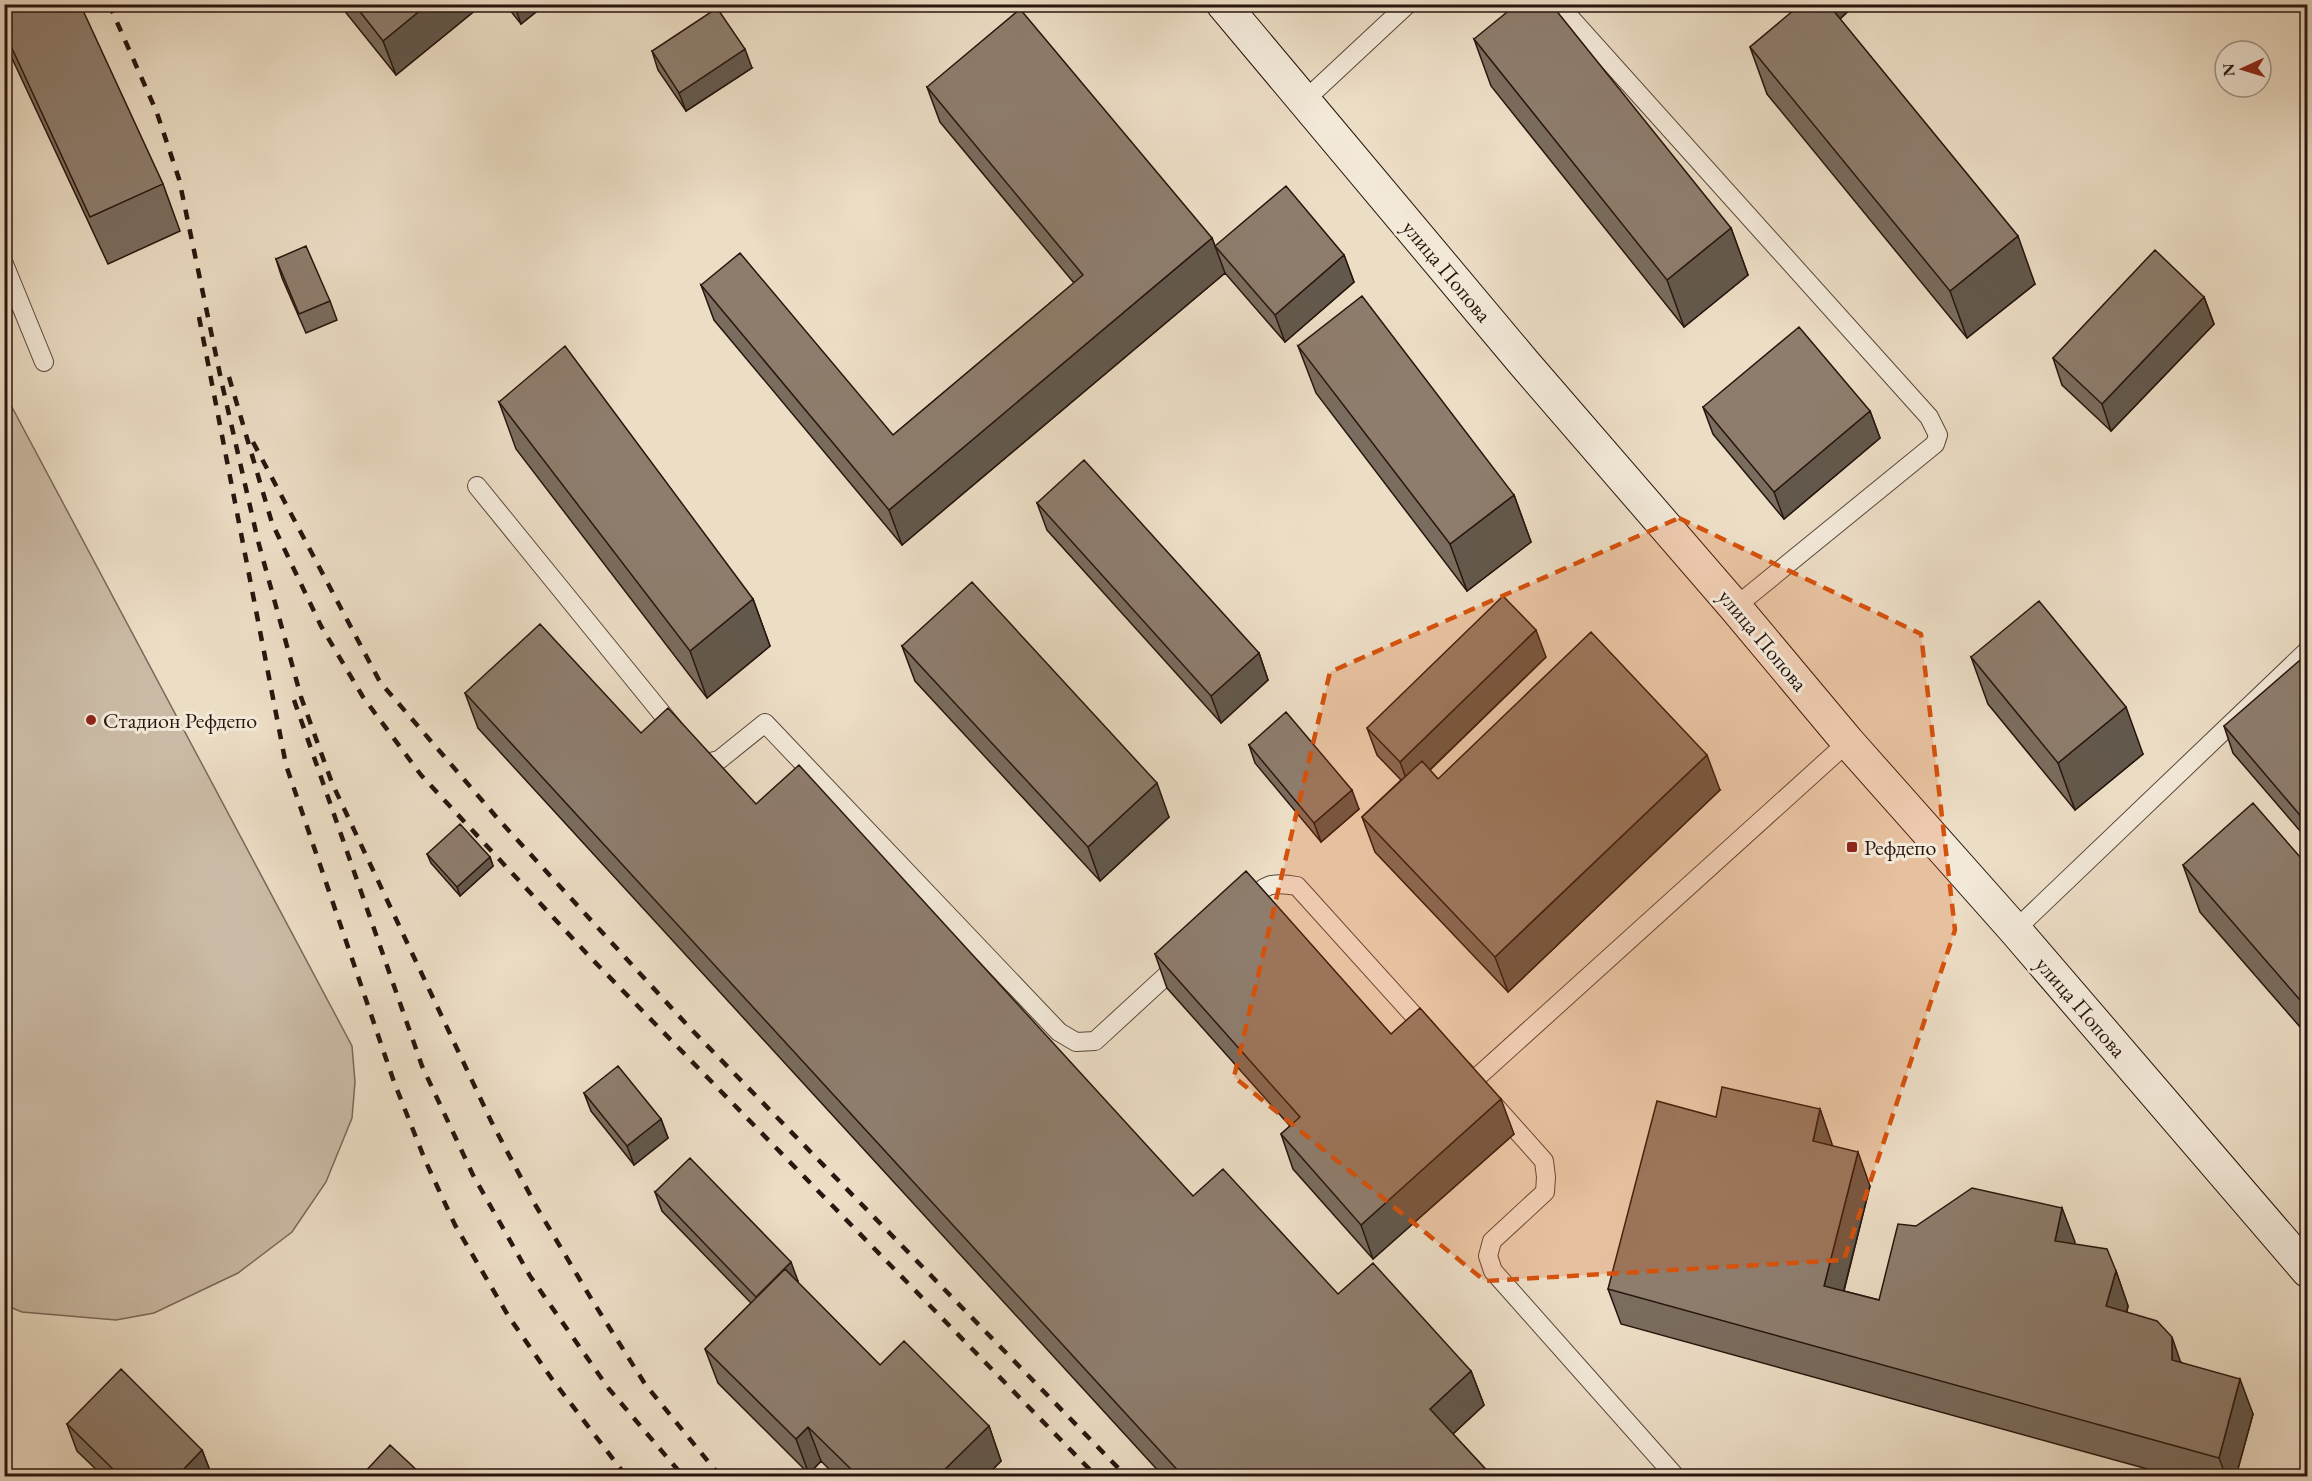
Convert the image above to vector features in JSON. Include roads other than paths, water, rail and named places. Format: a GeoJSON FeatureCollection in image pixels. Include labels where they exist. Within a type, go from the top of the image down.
{"type":"FeatureCollection","features":[{"type":"Feature","properties":{"kind":"street","name":"улица Попова"},"geometry":{"type":"LineString","coordinates":[[1223,4],[1524,363],[1735,607],[1848,742],[2015,930],[2307,1271]]}},
{"type":"Feature","properties":{"kind":"lane"},"geometry":{"type":"LineString","coordinates":[[1305,100],[1408,4]]}},
{"type":"Feature","properties":{"kind":"lane"},"geometry":{"type":"LineString","coordinates":[[1558,4],[1929,417],[1938,435],[1935,444],[1735,607]]}},
{"type":"Feature","properties":{"kind":"lane"},"geometry":{"type":"LineString","coordinates":[[4,264],[44,362]]}},
{"type":"Feature","properties":{"kind":"lane"},"geometry":{"type":"LineString","coordinates":[[477,486],[702,764],[719,760],[765,723],[1059,1032],[1076,1042],[1095,1041],[1197,948]]}},
{"type":"Feature","properties":{"kind":"lane"},"geometry":{"type":"LineString","coordinates":[[2015,930],[2307,650]]}},
{"type":"Feature","properties":{"kind":"lane"},"geometry":{"type":"LineString","coordinates":[[1473,1081],[1848,742]]}},
{"type":"Feature","properties":{"kind":"lane"},"geometry":{"type":"LineString","coordinates":[[1231,917],[1265,886],[1279,883],[1297,886],[1544,1161],[1545,1191],[1492,1241],[1488,1256],[1493,1271],[1675,1476]]}},
{"type":"Feature","properties":{"kind":"railway"},"geometry":{"type":"LineString","coordinates":[[109,4],[157,113],[179,179],[258,541],[301,697],[332,783],[491,1121],[536,1206],[645,1384],[720,1476]]}},
{"type":"Feature","properties":{"kind":"railway"},"geometry":{"type":"LineString","coordinates":[[199,317],[286,765],[394,1082],[425,1160],[455,1225],[509,1317],[552,1379],[626,1476]]}},
{"type":"Feature","properties":{"kind":"railway"},"geometry":{"type":"LineString","coordinates":[[229,377],[272,523],[321,626],[363,697],[421,775],[589,956],[1096,1476]]}},
{"type":"Feature","properties":{"kind":"railway"},"geometry":{"type":"LineString","coordinates":[[253,442],[380,682],[499,820],[690,1028],[1126,1476]]}},
{"type":"Feature","properties":{"kind":"railway"},"geometry":{"type":"LineString","coordinates":[[294,700],[422,1066],[473,1175],[530,1276],[609,1389],[683,1476]]}},
{"type":"Feature","properties":{"kind":"place","name":"Стадион Рефдепо"},"geometry":{"type":"Point","coordinates":[91,720]}},
{"type":"Feature","properties":{"kind":"place","name":"Рефдепо"},"geometry":{"type":"Point","coordinates":[1852,847]}}]}
